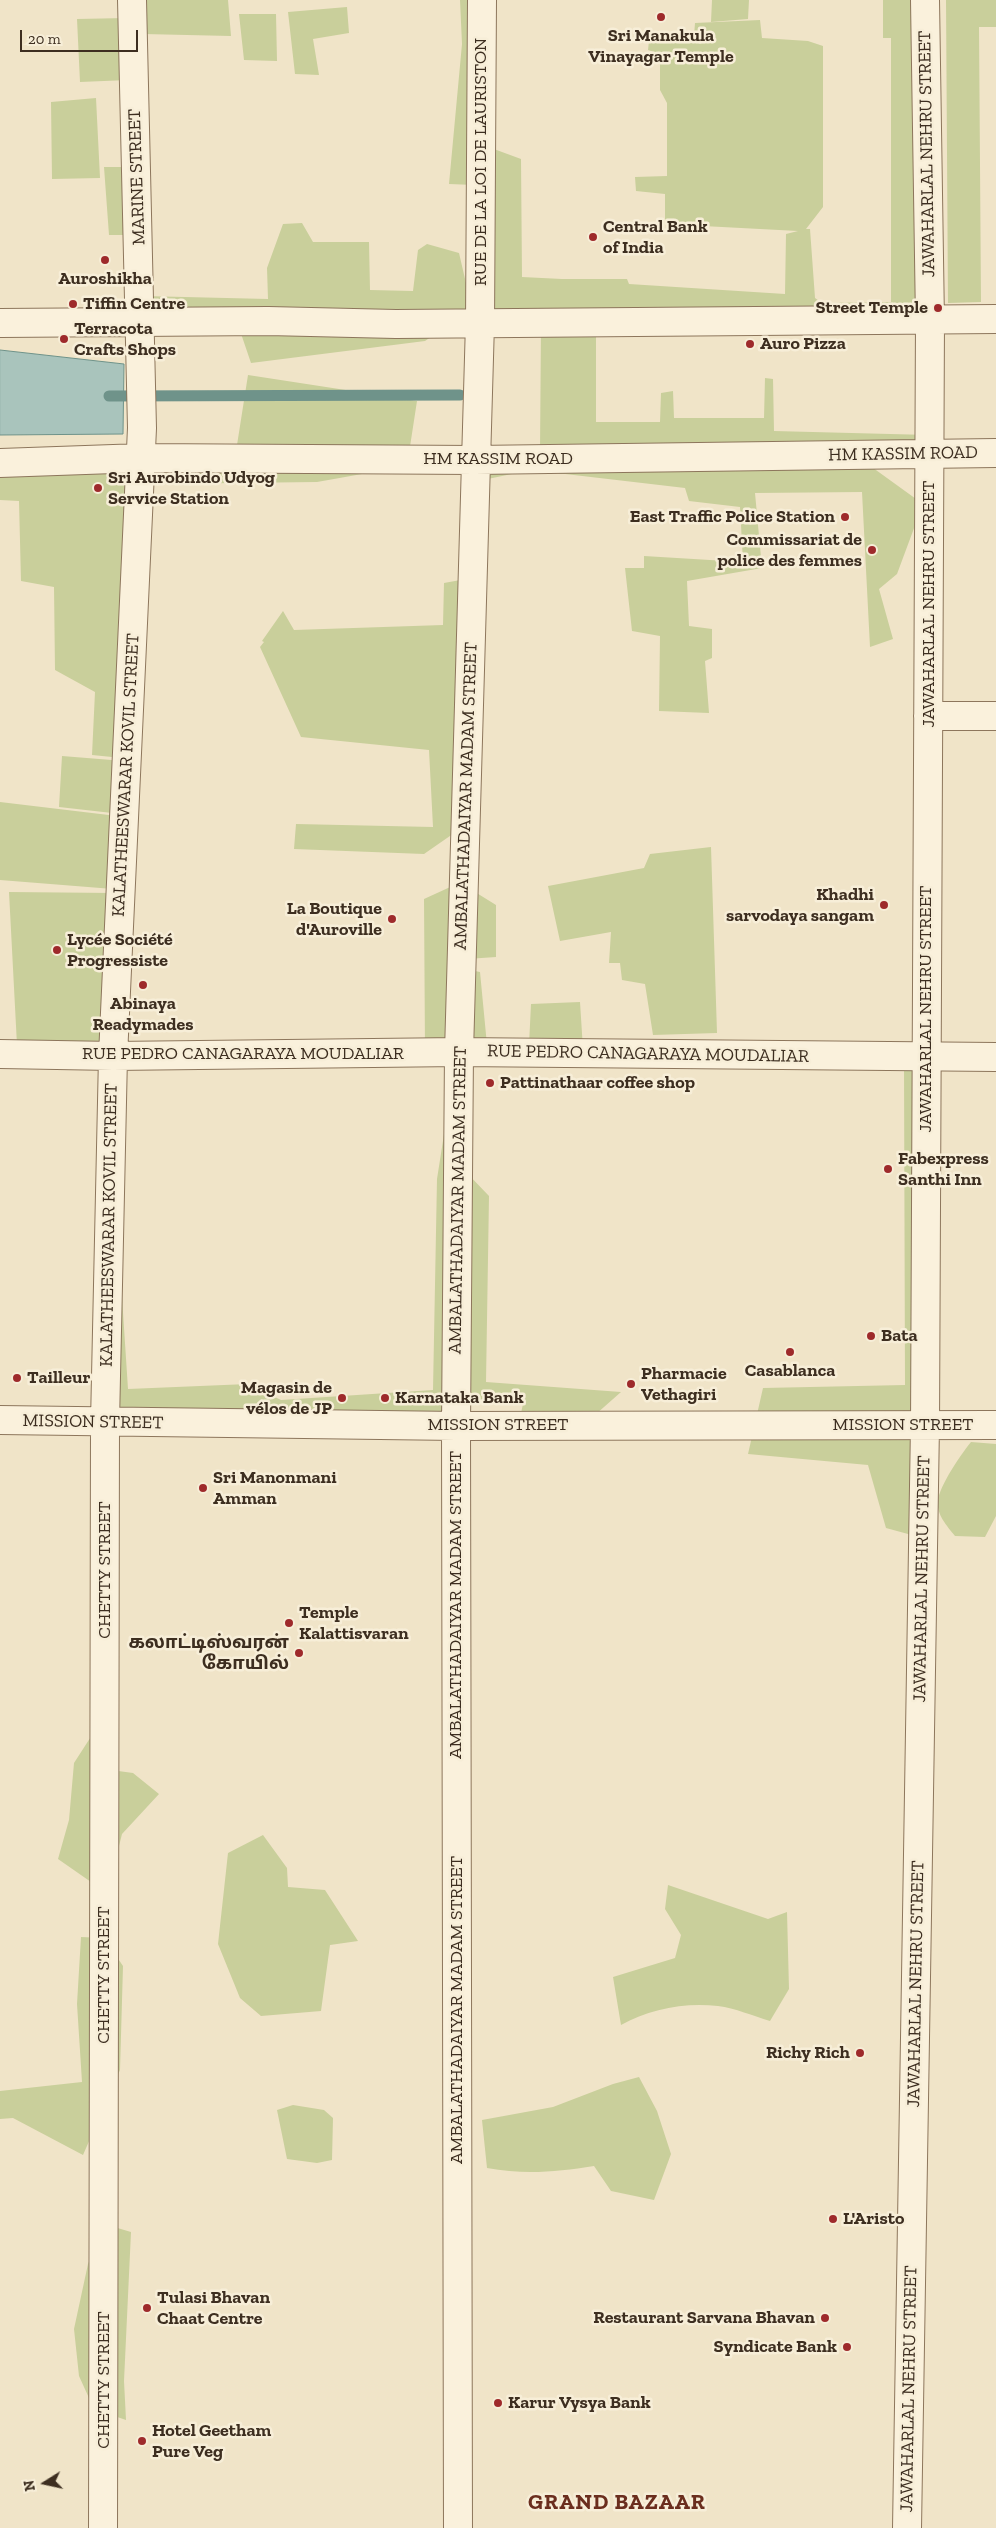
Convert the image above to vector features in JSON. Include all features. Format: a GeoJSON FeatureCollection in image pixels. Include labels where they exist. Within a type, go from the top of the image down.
{"type":"FeatureCollection","features":[{"type":"Feature","properties":{"kind":"street","name":"MARINE STREET"},"geometry":{"type":"LineString","coordinates":[[132,0],[142,354]]}},
{"type":"Feature","properties":{"kind":"street","name":"RUE DE LA LOI DE LAURISTON"},"geometry":{"type":"LineString","coordinates":[[480,323],[482,0]]}},
{"type":"Feature","properties":{"kind":"street","name":"JAWAHARLAL NEHRU STREET"},"geometry":{"type":"LineString","coordinates":[[907,2528],[925,1425],[925,1057],[930,321],[925,0]]}},
{"type":"Feature","properties":{"kind":"street"},"geometry":{"type":"LineString","coordinates":[[0,323],[268,321],[480,323],[996,319]]}},
{"type":"Feature","properties":{"kind":"street","name":"AMBALATHADAIYAR MADAM STREET"},"geometry":{"type":"LineString","coordinates":[[458,2528],[456,1426],[459,1052],[480,323]]}},
{"type":"Feature","properties":{"kind":"street","name":"KALATHEESWARAR KOVIL STREET"},"geometry":{"type":"LineString","coordinates":[[105,1422],[112,1056],[142,458],[142,354]]}},
{"type":"Feature","properties":{"kind":"street","name":"HM KASSIM ROAD"},"geometry":{"type":"LineString","coordinates":[[0,463],[142,458],[475,460],[996,453]]}},
{"type":"Feature","properties":{"kind":"street"},"geometry":{"type":"LineString","coordinates":[[928,716],[996,716]]}},
{"type":"Feature","properties":{"kind":"street","name":"RUE PEDRO CANAGARAYA MOUDALIAR"},"geometry":{"type":"LineString","coordinates":[[0,1054],[112,1056],[459,1052],[996,1057]]}},
{"type":"Feature","properties":{"kind":"street","name":"MISSION STREET"},"geometry":{"type":"LineString","coordinates":[[0,1420],[456,1426],[996,1425]]}},
{"type":"Feature","properties":{"kind":"street","name":"CHETTY STREET"},"geometry":{"type":"LineString","coordinates":[[104,2528],[105,1422]]}},
{"type":"Feature","properties":{"kind":"green space"},"geometry":{"type":"Polygon","coordinates":[[[144,0],[228,0],[231,36],[143,34],[144,0]]]}},
{"type":"Feature","properties":{"kind":"green space"},"geometry":{"type":"Polygon","coordinates":[[[460,0],[476,0],[474,185],[449,184],[462,44],[460,0]]]}},
{"type":"Feature","properties":{"kind":"green space"},"geometry":{"type":"Polygon","coordinates":[[[712,0],[749,0],[748,19],[711,22],[712,0]]]}},
{"type":"Feature","properties":{"kind":"green space"},"geometry":{"type":"Polygon","coordinates":[[[883,0],[921,0],[927,319],[483,321],[483,145],[521,159],[522,277],[627,279],[629,284],[785,294],[786,234],[798,231],[665,224],[665,194],[636,191],[635,177],[667,176],[667,103],[660,90],[660,54],[648,50],[649,41],[694,36],[695,23],[760,20],[762,38],[808,41],[823,46],[823,207],[806,229],[810,229],[815,298],[822,303],[891,302],[891,38],[883,38],[883,0]]]}},
{"type":"Feature","properties":{"kind":"green space"},"geometry":{"type":"Polygon","coordinates":[[[946,0],[996,0],[996,27],[979,27],[981,302],[948,303],[946,0]]]}},
{"type":"Feature","properties":{"kind":"green space"},"geometry":{"type":"Polygon","coordinates":[[[347,7],[349,33],[313,39],[319,75],[295,74],[288,12],[347,7]]]}},
{"type":"Feature","properties":{"kind":"green space"},"geometry":{"type":"Polygon","coordinates":[[[239,14],[276,14],[277,61],[244,60],[239,14]]]}},
{"type":"Feature","properties":{"kind":"green space"},"geometry":{"type":"Polygon","coordinates":[[[126,18],[128,80],[80,82],[77,19],[126,18]]]}},
{"type":"Feature","properties":{"kind":"green space"},"geometry":{"type":"Polygon","coordinates":[[[96,98],[100,178],[52,179],[51,102],[96,98]]]}},
{"type":"Feature","properties":{"kind":"green space"},"geometry":{"type":"Polygon","coordinates":[[[104,167],[133,167],[135,235],[109,235],[104,167]]]}},
{"type":"Feature","properties":{"kind":"green space"},"geometry":{"type":"Polygon","coordinates":[[[302,223],[313,242],[369,242],[370,290],[413,291],[418,250],[427,244],[459,253],[472,309],[425,341],[251,363],[235,316],[142,305],[143,296],[268,299],[267,268],[283,224],[302,223]]]}},
{"type":"Feature","properties":{"kind":"green space"},"geometry":{"type":"Polygon","coordinates":[[[541,325],[596,325],[596,422],[660,422],[661,393],[673,391],[674,418],[764,418],[765,378],[773,379],[774,431],[929,435],[929,453],[480,457],[489,452],[540,451],[541,325]]]}},
{"type":"Feature","properties":{"kind":"green space"},"geometry":{"type":"Polygon","coordinates":[[[248,375],[417,401],[407,466],[317,482],[153,484],[150,451],[237,445],[248,375]]]}},
{"type":"Feature","properties":{"kind":"green space"},"geometry":{"type":"Polygon","coordinates":[[[479,462],[869,465],[923,504],[897,574],[879,589],[893,639],[870,647],[862,492],[755,493],[762,568],[687,581],[689,626],[712,629],[712,658],[705,661],[709,713],[659,711],[660,636],[632,631],[625,568],[644,568],[644,556],[743,562],[740,507],[689,501],[685,488],[531,470],[478,481],[479,462]]]}},
{"type":"Feature","properties":{"kind":"green space"},"geometry":{"type":"Polygon","coordinates":[[[138,464],[122,758],[92,755],[95,692],[55,670],[54,587],[21,581],[19,501],[0,500],[0,469],[138,464]]]}},
{"type":"Feature","properties":{"kind":"green space"},"geometry":{"type":"Polygon","coordinates":[[[466,579],[460,829],[424,854],[294,849],[296,824],[433,827],[429,750],[301,737],[260,647],[264,642],[262,641],[283,611],[294,630],[443,625],[444,583],[466,579]]]}},
{"type":"Feature","properties":{"kind":"green space"},"geometry":{"type":"Polygon","coordinates":[[[62,756],[124,761],[121,814],[59,807],[62,756]]]}},
{"type":"Feature","properties":{"kind":"green space"},"geometry":{"type":"Polygon","coordinates":[[[0,802],[117,816],[113,889],[0,880],[0,802]]]}},
{"type":"Feature","properties":{"kind":"green space"},"geometry":{"type":"Polygon","coordinates":[[[711,847],[717,1033],[653,1035],[645,984],[622,980],[620,963],[609,963],[611,932],[560,941],[548,886],[644,868],[650,854],[711,847]]]}},
{"type":"Feature","properties":{"kind":"green space"},"geometry":{"type":"Polygon","coordinates":[[[459,883],[456,1050],[425,1050],[424,899],[459,883]]]}},
{"type":"Feature","properties":{"kind":"green space"},"geometry":{"type":"Polygon","coordinates":[[[467,887],[496,905],[496,957],[467,959],[467,887]]]}},
{"type":"Feature","properties":{"kind":"green space"},"geometry":{"type":"Polygon","coordinates":[[[9,892],[114,893],[104,1050],[17,1045],[9,892]]]}},
{"type":"Feature","properties":{"kind":"green space"},"geometry":{"type":"Polygon","coordinates":[[[465,969],[480,972],[487,1045],[529,1045],[531,1004],[580,1002],[583,1049],[462,1050],[465,969]]]}},
{"type":"Feature","properties":{"kind":"green space"},"geometry":{"type":"Polygon","coordinates":[[[922,1065],[919,1537],[886,1528],[868,1465],[748,1454],[763,1388],[905,1385],[904,1066],[922,1065]]]}},
{"type":"Feature","properties":{"kind":"green space"},"geometry":{"type":"Polygon","coordinates":[[[453,1077],[449,1420],[109,1417],[118,1236],[128,1389],[248,1384],[281,1400],[433,1390],[437,1179],[453,1077]]]}},
{"type":"Feature","properties":{"kind":"green space"},"geometry":{"type":"Polygon","coordinates":[[[465,1171],[489,1196],[486,1382],[621,1392],[587,1422],[519,1422],[523,1404],[460,1399],[465,1171]]]}},
{"type":"Feature","properties":{"kind":"green space"},"geometry":{"type":"Polygon","coordinates":[[[971,1442],[996,1444],[996,1516],[985,1537],[955,1536],[943,1520],[938,1506],[942,1487],[971,1442]]]}},
{"type":"Feature","properties":{"kind":"green space"},"geometry":{"type":"Polygon","coordinates":[[[94,1732],[111,1770],[133,1773],[159,1794],[122,1834],[112,1874],[91,1882],[58,1859],[69,1820],[74,1763],[94,1732]]]}},
{"type":"Feature","properties":{"kind":"green space"},"geometry":{"type":"Polygon","coordinates":[[[263,1835],[287,1868],[288,1887],[325,1890],[358,1941],[330,1945],[321,2011],[261,2016],[240,1998],[218,1944],[228,1853],[263,1835]]]}},
{"type":"Feature","properties":{"kind":"green space"},"geometry":{"type":"Polygon","coordinates":[[[668,1885],[768,1919],[787,1912],[789,1989],[770,2021],[724,2007],[693,2005],[655,2011],[621,2025],[613,1977],[675,1958],[681,1935],[665,1909],[668,1885]]]}},
{"type":"Feature","properties":{"kind":"green space"},"geometry":{"type":"Polygon","coordinates":[[[81,1937],[104,1938],[123,1966],[120,2070],[83,2155],[13,2118],[0,2119],[0,2091],[82,2082],[77,2004],[81,1937]]]}},
{"type":"Feature","properties":{"kind":"green space"},"geometry":{"type":"Polygon","coordinates":[[[639,2077],[657,2111],[671,2154],[654,2200],[611,2191],[594,2166],[540,2172],[487,2168],[482,2120],[553,2107],[613,2084],[639,2077]]]}},
{"type":"Feature","properties":{"kind":"green space"},"geometry":{"type":"Polygon","coordinates":[[[293,2105],[324,2110],[333,2118],[332,2160],[317,2163],[287,2159],[277,2110],[293,2105]]]}},
{"type":"Feature","properties":{"kind":"green space"},"geometry":{"type":"Polygon","coordinates":[[[104,2224],[131,2232],[124,2381],[126,2420],[94,2409],[79,2376],[74,2329],[88,2264],[104,2224]]]}},
{"type":"Feature","properties":{"kind":"water"},"geometry":{"type":"Polygon","coordinates":[[[0,350],[124,364],[123,434],[0,435],[0,350]]]}},
{"type":"Feature","properties":{"kind":"waterway"},"geometry":{"type":"LineString","coordinates":[[109,396],[460,395]]}},
{"type":"Feature","properties":{"kind":"place","name":"Sri Manakula Vinayagar Temple"},"geometry":{"type":"Point","coordinates":[661,17]}},
{"type":"Feature","properties":{"kind":"place","name":"Central Bank of India"},"geometry":{"type":"Point","coordinates":[593,237]}},
{"type":"Feature","properties":{"kind":"place","name":"Auroshikha"},"geometry":{"type":"Point","coordinates":[105,260]}},
{"type":"Feature","properties":{"kind":"place","name":"Tiffin Centre"},"geometry":{"type":"Point","coordinates":[73,304]}},
{"type":"Feature","properties":{"kind":"place","name":"Street Temple"},"geometry":{"type":"Point","coordinates":[938,308]}},
{"type":"Feature","properties":{"kind":"place","name":"Terracota Crafts Shops"},"geometry":{"type":"Point","coordinates":[64,339]}},
{"type":"Feature","properties":{"kind":"place","name":"Auro Pizza"},"geometry":{"type":"Point","coordinates":[750,344]}},
{"type":"Feature","properties":{"kind":"place","name":"Sri Aurobindo Udyog Service Station"},"geometry":{"type":"Point","coordinates":[98,488]}},
{"type":"Feature","properties":{"kind":"place","name":"East Traffic Police Station"},"geometry":{"type":"Point","coordinates":[845,517]}},
{"type":"Feature","properties":{"kind":"place","name":"Commissariat de police des femmes"},"geometry":{"type":"Point","coordinates":[872,550]}},
{"type":"Feature","properties":{"kind":"place","name":"Khadhi sarvodaya sangam"},"geometry":{"type":"Point","coordinates":[884,905]}},
{"type":"Feature","properties":{"kind":"place","name":"La Boutique d'Auroville"},"geometry":{"type":"Point","coordinates":[392,919]}},
{"type":"Feature","properties":{"kind":"place","name":"Lycée Société Progressiste"},"geometry":{"type":"Point","coordinates":[57,950]}},
{"type":"Feature","properties":{"kind":"place","name":"Abinaya Readymades"},"geometry":{"type":"Point","coordinates":[143,985]}},
{"type":"Feature","properties":{"kind":"place","name":"Pattinathaar coffee shop"},"geometry":{"type":"Point","coordinates":[490,1083]}},
{"type":"Feature","properties":{"kind":"place","name":"Fabexpress Santhi Inn"},"geometry":{"type":"Point","coordinates":[888,1169]}},
{"type":"Feature","properties":{"kind":"place","name":"Bata"},"geometry":{"type":"Point","coordinates":[871,1336]}},
{"type":"Feature","properties":{"kind":"place","name":"Casablanca"},"geometry":{"type":"Point","coordinates":[790,1352]}},
{"type":"Feature","properties":{"kind":"place","name":"Tailleur"},"geometry":{"type":"Point","coordinates":[17,1378]}},
{"type":"Feature","properties":{"kind":"place","name":"Pharmacie Vethagiri"},"geometry":{"type":"Point","coordinates":[631,1384]}},
{"type":"Feature","properties":{"kind":"place","name":"Magasin de vélos de JP"},"geometry":{"type":"Point","coordinates":[342,1398]}},
{"type":"Feature","properties":{"kind":"place","name":"Karnataka Bank"},"geometry":{"type":"Point","coordinates":[385,1398]}},
{"type":"Feature","properties":{"kind":"place","name":"Sri Manonmani Amman"},"geometry":{"type":"Point","coordinates":[203,1488]}},
{"type":"Feature","properties":{"kind":"place","name":"Temple Kalattisvaran"},"geometry":{"type":"Point","coordinates":[289,1623]}},
{"type":"Feature","properties":{"kind":"place","name":"கலாட்டிஸ்வரன் கோயில்"},"geometry":{"type":"Point","coordinates":[299,1653]}},
{"type":"Feature","properties":{"kind":"place","name":"Richy Rich"},"geometry":{"type":"Point","coordinates":[860,2053]}},
{"type":"Feature","properties":{"kind":"place","name":"L'Aristo"},"geometry":{"type":"Point","coordinates":[833,2219]}},
{"type":"Feature","properties":{"kind":"place","name":"Tulasi Bhavan Chaat Centre"},"geometry":{"type":"Point","coordinates":[147,2308]}},
{"type":"Feature","properties":{"kind":"place","name":"Restaurant Sarvana Bhavan"},"geometry":{"type":"Point","coordinates":[825,2318]}},
{"type":"Feature","properties":{"kind":"place","name":"Syndicate Bank"},"geometry":{"type":"Point","coordinates":[847,2347]}},
{"type":"Feature","properties":{"kind":"place","name":"Karur Vysya Bank"},"geometry":{"type":"Point","coordinates":[498,2403]}},
{"type":"Feature","properties":{"kind":"place","name":"Hotel Geetham Pure Veg"},"geometry":{"type":"Point","coordinates":[142,2441]}},
{"type":"Feature","properties":{"kind":"district","name":"GRAND BAZAAR"},"geometry":{"type":"Point","coordinates":[617,2503]}}]}
